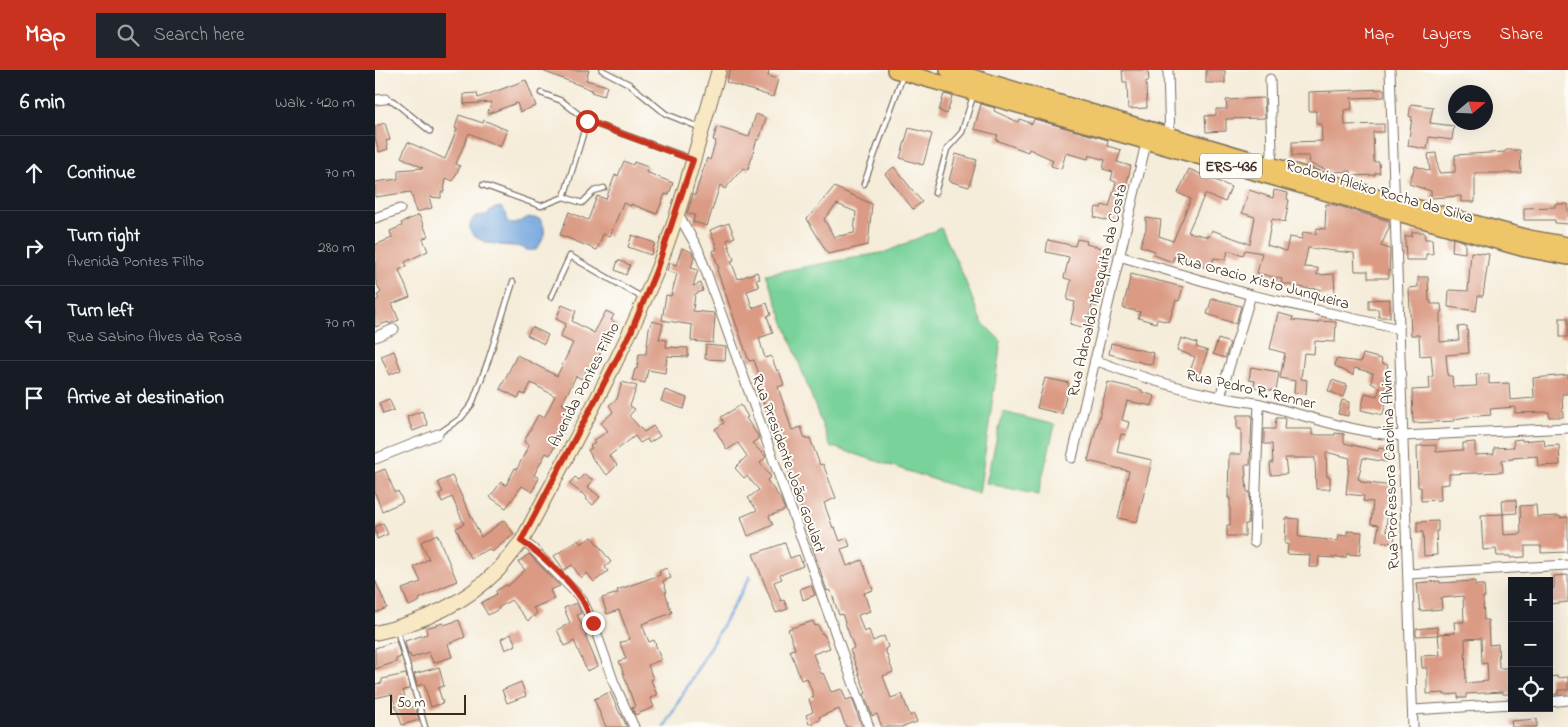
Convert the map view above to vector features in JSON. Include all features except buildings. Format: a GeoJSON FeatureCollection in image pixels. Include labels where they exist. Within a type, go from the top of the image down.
{"type":"FeatureCollection","features":[{"type":"Feature","properties":{"kind":"main road","name":"Rodovia Aleixo Rocha da Silva"},"geometry":{"type":"LineString","coordinates":[[948,70],[1170,142],[1396,207],[1529,238],[1568,245]]}},
{"type":"Feature","properties":{"kind":"main road","name":"Rodovia Aleixo Rocha da Silva"},"geometry":{"type":"LineString","coordinates":[[906,72],[975,92],[1148,135]]}},
{"type":"Feature","properties":{"kind":"main road","name":"Rodovia Aleixo Rocha da Silva"},"geometry":{"type":"LineString","coordinates":[[1170,142],[1270,165],[1525,249],[1568,257]]}},
{"type":"Feature","properties":{"kind":"street","name":"Avenida Pontes Filho"},"geometry":{"type":"LineString","coordinates":[[375,633],[396,628],[449,607],[497,571],[521,541],[626,340],[645,298],[677,212],[719,70]]}},
{"type":"Feature","properties":{"kind":"street"},"geometry":{"type":"LineString","coordinates":[[1168,70],[1170,142]]}},
{"type":"Feature","properties":{"kind":"street","name":"Rua Professora Carolina Alvim"},"geometry":{"type":"LineString","coordinates":[[1390,70],[1413,727]]}},
{"type":"Feature","properties":{"kind":"street"},"geometry":{"type":"LineString","coordinates":[[1270,79],[1272,153],[1270,165]]}},
{"type":"Feature","properties":{"kind":"street"},"geometry":{"type":"LineString","coordinates":[[375,100],[385,99]]}},
{"type":"Feature","properties":{"kind":"street","name":"Rua Adroaldo Mesquita da Costa"},"geometry":{"type":"LineString","coordinates":[[1071,458],[1148,135]]}},
{"type":"Feature","properties":{"kind":"street"},"geometry":{"type":"LineString","coordinates":[[375,218],[400,208]]}},
{"type":"Feature","properties":{"kind":"street","name":"Rua Presidente João Goulart"},"geometry":{"type":"LineString","coordinates":[[677,212],[698,249],[869,727]]}},
{"type":"Feature","properties":{"kind":"street","name":"Rua Oracio Xisto Junqueira"},"geometry":{"type":"LineString","coordinates":[[1119,256],[1251,295],[1399,329]]}},
{"type":"Feature","properties":{"kind":"street"},"geometry":{"type":"LineString","coordinates":[[1219,397],[1251,295]]}},
{"type":"Feature","properties":{"kind":"street"},"geometry":{"type":"LineString","coordinates":[[375,337],[394,329]]}},
{"type":"Feature","properties":{"kind":"street","name":"Rua Pedro R. Renner"},"geometry":{"type":"LineString","coordinates":[[1095,360],[1131,374],[1219,397],[1259,404],[1356,430],[1380,434],[1403,436],[1568,428]]}},
{"type":"Feature","properties":{"kind":"street"},"geometry":{"type":"LineString","coordinates":[[1254,542],[1259,404]]}},
{"type":"Feature","properties":{"kind":"street"},"geometry":{"type":"LineString","coordinates":[[375,459],[438,434]]}},
{"type":"Feature","properties":{"kind":"street"},"geometry":{"type":"LineString","coordinates":[[521,541],[532,548],[581,598],[593,623],[614,682],[634,727]]}},
{"type":"Feature","properties":{"kind":"street"},"geometry":{"type":"LineString","coordinates":[[1408,574],[1568,565]]}},
{"type":"Feature","properties":{"kind":"street"},"geometry":{"type":"LineString","coordinates":[[1553,702],[1568,700]]}},
{"type":"Feature","properties":{"kind":"street"},"geometry":{"type":"LineString","coordinates":[[1413,710],[1508,704]]}},
{"type":"Feature","properties":{"kind":"lane"},"geometry":{"type":"LineString","coordinates":[[602,70],[629,84],[665,114],[702,128]]}},
{"type":"Feature","properties":{"kind":"lane"},"geometry":{"type":"LineString","coordinates":[[864,184],[906,72]]}},
{"type":"Feature","properties":{"kind":"lane"},"geometry":{"type":"LineString","coordinates":[[935,193],[947,149],[962,132],[975,92]]}},
{"type":"Feature","properties":{"kind":"lane"},"geometry":{"type":"LineString","coordinates":[[541,93],[562,101],[587,121],[693,160]]}},
{"type":"Feature","properties":{"kind":"lane"},"geometry":{"type":"LineString","coordinates":[[385,99],[393,101],[430,131]]}},
{"type":"Feature","properties":{"kind":"lane"},"geometry":{"type":"LineString","coordinates":[[564,197],[587,121]]}},
{"type":"Feature","properties":{"kind":"lane"},"geometry":{"type":"LineString","coordinates":[[483,185],[541,206],[564,197],[582,203],[594,191],[604,188]]}},
{"type":"Feature","properties":{"kind":"lane"},"geometry":{"type":"LineString","coordinates":[[551,297],[570,256],[645,298]]}},
{"type":"Feature","properties":{"kind":"lane"},"geometry":{"type":"LineString","coordinates":[[438,434],[461,418],[472,404],[513,282]]}},
{"type":"Feature","properties":{"kind":"lane"},"geometry":{"type":"LineString","coordinates":[[396,628],[425,727]]}},
{"type":"Feature","properties":{"kind":"green space"},"geometry":{"type":"Polygon","coordinates":[[[941,228],[963,275],[981,321],[1001,341],[979,494],[830,446],[766,274],[886,252],[941,228]]]}},
{"type":"Feature","properties":{"kind":"green space"},"geometry":{"type":"Polygon","coordinates":[[[1003,412],[1055,425],[1038,495],[986,483],[1003,412]]]}},
{"type":"Feature","properties":{"kind":"water"},"geometry":{"type":"Polygon","coordinates":[[[501,207],[506,213],[508,222],[514,224],[529,217],[540,219],[544,227],[544,235],[536,250],[489,243],[474,236],[470,231],[470,224],[475,216],[486,215],[495,208],[501,207]]]}},
{"type":"Feature","properties":{"kind":"waterway"},"geometry":{"type":"LineString","coordinates":[[664,727],[750,577]]}},
{"type":"Feature","properties":{"kind":"route"},"geometry":{"type":"LineString","coordinates":[[587,121],[693,160],[656,271],[631,332],[521,541],[532,548],[567,582],[581,598],[593,623]]}}]}
